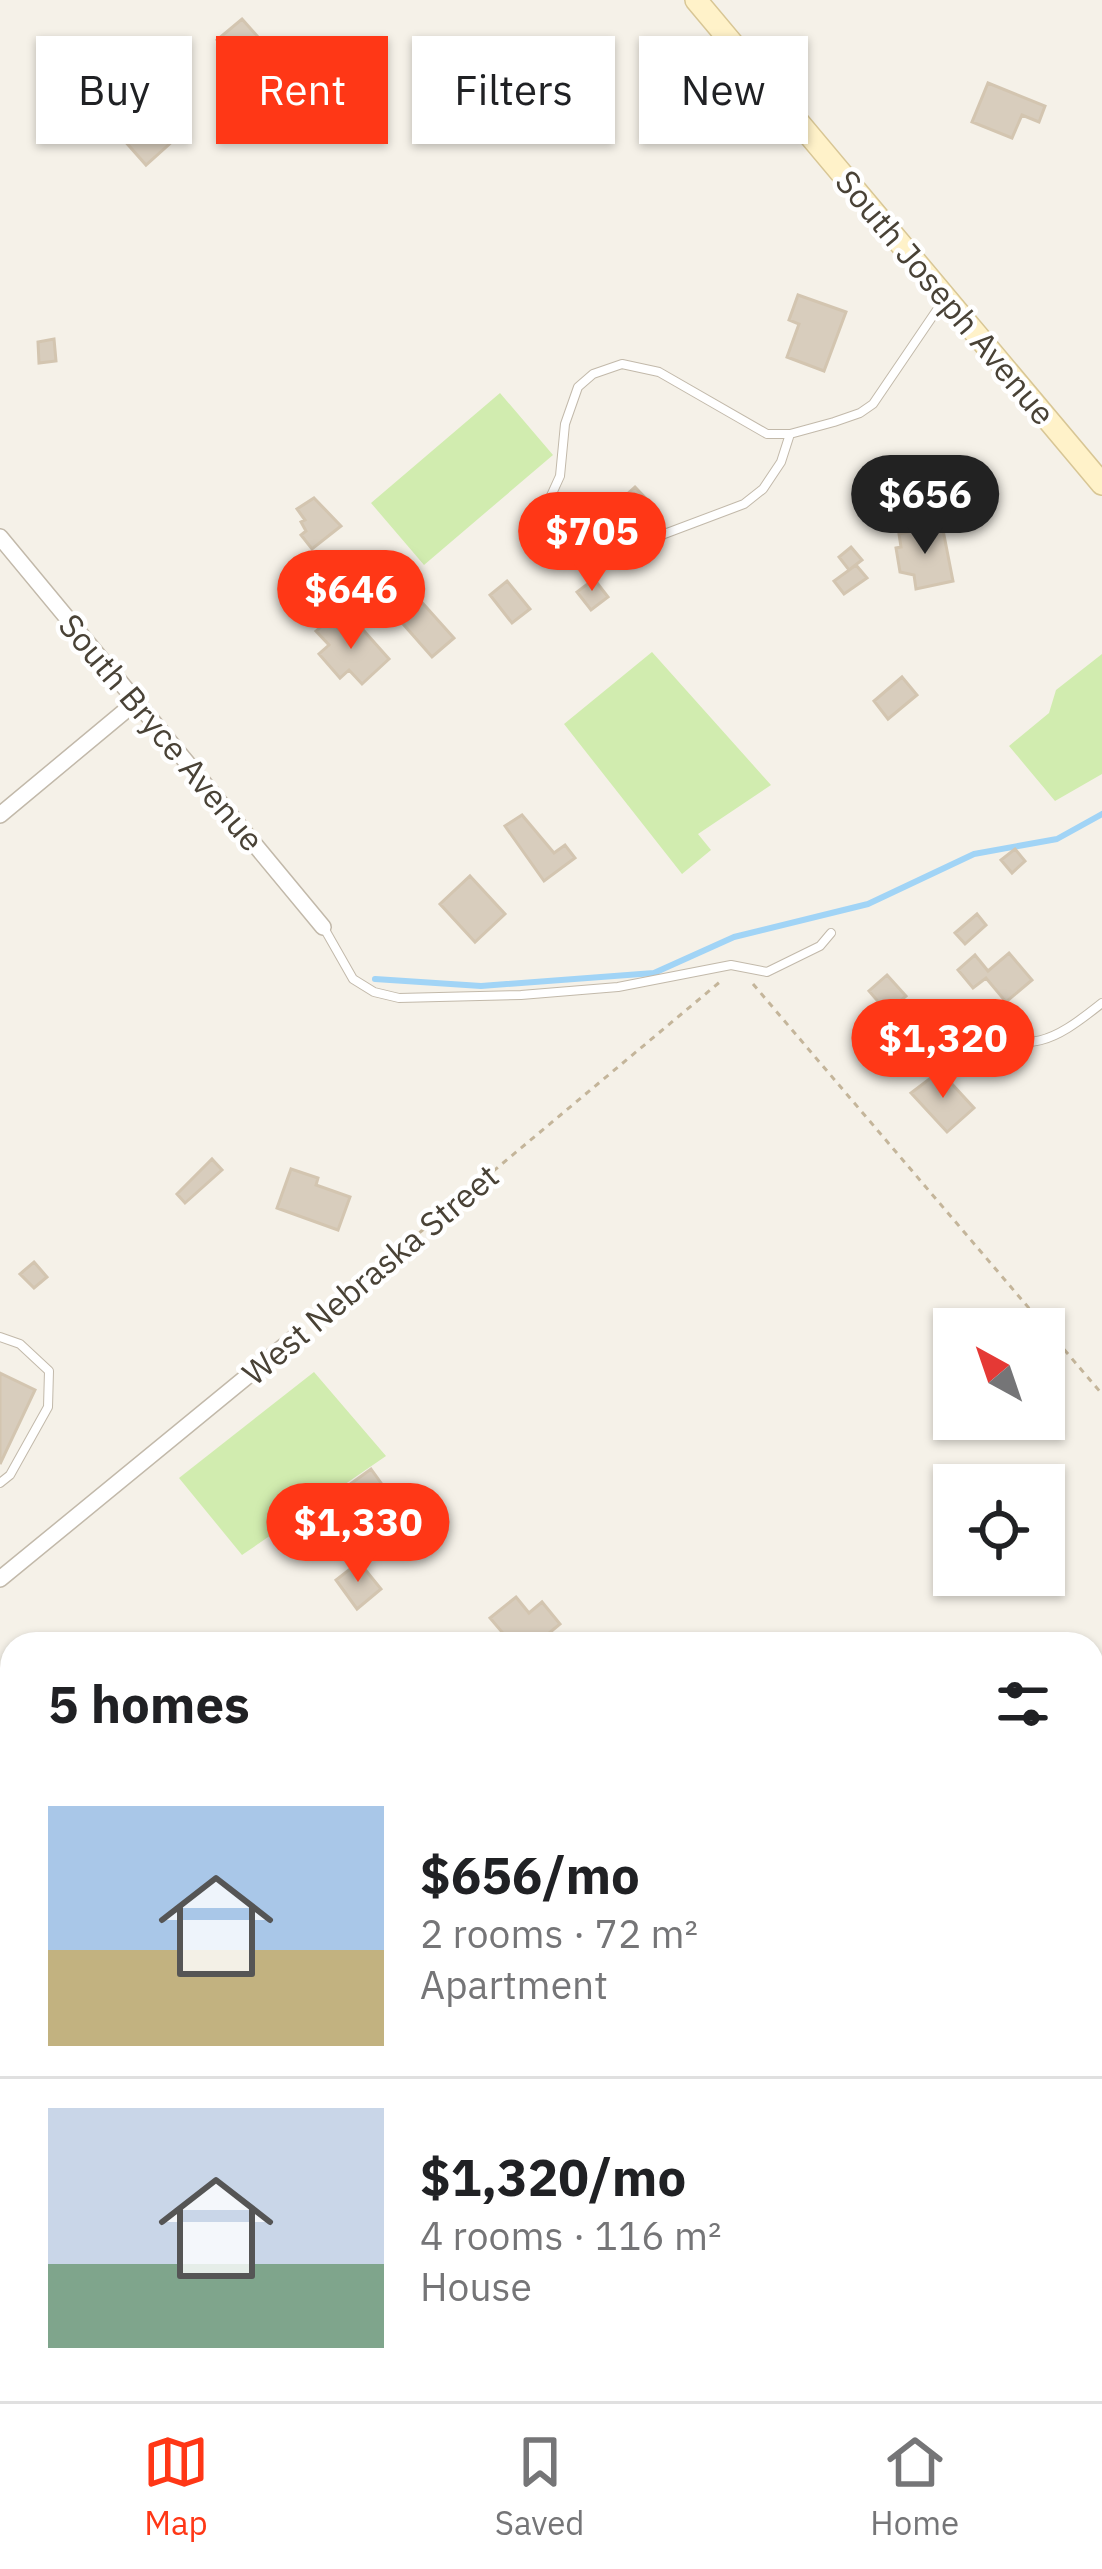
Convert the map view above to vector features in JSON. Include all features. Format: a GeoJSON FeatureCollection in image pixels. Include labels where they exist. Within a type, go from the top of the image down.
{"type":"FeatureCollection","features":[{"type":"Feature","properties":{"kind":"main road","name":"South Joseph Avenue"},"geometry":{"type":"LineString","coordinates":[[696,0],[1102,484]]}},
{"type":"Feature","properties":{"kind":"street","name":"South Bryce Avenue"},"geometry":{"type":"LineString","coordinates":[[0,537],[323,926]]}},
{"type":"Feature","properties":{"kind":"street"},"geometry":{"type":"LineString","coordinates":[[0,815],[137,701]]}},
{"type":"Feature","properties":{"kind":"street","name":"West Nebraska Street"},"geometry":{"type":"LineString","coordinates":[[0,1579],[294,1338]]}},
{"type":"Feature","properties":{"kind":"lane"},"geometry":{"type":"LineString","coordinates":[[790,434],[781,462],[763,489],[744,504],[609,560],[581,559],[565,545],[555,524],[550,499],[560,476],[565,424],[578,387],[593,374],[622,364],[659,372],[767,434],[790,434],[860,413],[873,404],[946,296]]}},
{"type":"Feature","properties":{"kind":"lane"},"geometry":{"type":"LineString","coordinates":[[323,926],[353,979],[374,992],[399,998],[598,989],[739,967],[767,972],[820,946],[831,933]]}},
{"type":"Feature","properties":{"kind":"lane"},"geometry":{"type":"LineString","coordinates":[[969,1036],[1023,1046],[1064,1033],[1102,1003]]}},
{"type":"Feature","properties":{"kind":"lane"},"geometry":{"type":"LineString","coordinates":[[0,1337],[20,1344],[49,1371],[49,1389],[48,1407],[10,1475],[0,1483]]}},
{"type":"Feature","properties":{"kind":"path","name":"West Nebraska Street"},"geometry":{"type":"LineString","coordinates":[[294,1338],[739,967]]}},
{"type":"Feature","properties":{"kind":"path"},"geometry":{"type":"LineString","coordinates":[[739,967],[1102,1394]]}},
{"type":"Feature","properties":{"kind":"green space"},"geometry":{"type":"Polygon","coordinates":[[[500,393],[553,455],[424,565],[371,503],[500,393]]]}},
{"type":"Feature","properties":{"kind":"green space"},"geometry":{"type":"Polygon","coordinates":[[[652,652],[771,785],[698,834],[711,850],[682,874],[564,724],[652,652]]]}},
{"type":"Feature","properties":{"kind":"green space"},"geometry":{"type":"Polygon","coordinates":[[[1102,654],[1102,774],[1055,801],[1009,746],[1049,713],[1056,690],[1102,654]]]}},
{"type":"Feature","properties":{"kind":"green space"},"geometry":{"type":"Polygon","coordinates":[[[314,1372],[386,1456],[242,1555],[179,1478],[314,1372]]]}},
{"type":"Feature","properties":{"kind":"building"},"geometry":{"type":"Polygon","coordinates":[[[242,19],[257,36],[222,36],[242,19]]]}},
{"type":"Feature","properties":{"kind":"building"},"geometry":{"type":"Polygon","coordinates":[[[988,83],[1045,106],[1039,122],[1022,115],[1012,138],[972,122],[988,83]]]}},
{"type":"Feature","properties":{"kind":"building"},"geometry":{"type":"Polygon","coordinates":[[[127,144],[169,144],[146,165],[127,144]]]}},
{"type":"Feature","properties":{"kind":"building"},"geometry":{"type":"Polygon","coordinates":[[[798,295],[846,312],[824,371],[787,357],[799,324],[789,320],[798,295]]]}},
{"type":"Feature","properties":{"kind":"building"},"geometry":{"type":"Polygon","coordinates":[[[54,339],[56,361],[39,363],[38,342],[54,339]]]}},
{"type":"Feature","properties":{"kind":"building"},"geometry":{"type":"Polygon","coordinates":[[[635,487],[653,506],[612,542],[596,522],[635,487]]]}},
{"type":"Feature","properties":{"kind":"building"},"geometry":{"type":"Polygon","coordinates":[[[314,498],[341,526],[312,549],[301,535],[306,531],[301,522],[305,520],[297,509],[314,498]]]}},
{"type":"Feature","properties":{"kind":"building"},"geometry":{"type":"Polygon","coordinates":[[[942,525],[953,581],[916,589],[914,575],[900,572],[899,534],[942,525]]]}},
{"type":"Feature","properties":{"kind":"building"},"geometry":{"type":"Polygon","coordinates":[[[851,547],[862,560],[849,570],[839,557],[851,547]]]}},
{"type":"Feature","properties":{"kind":"building"},"geometry":{"type":"Polygon","coordinates":[[[856,565],[867,578],[844,594],[834,581],[856,565]]]}},
{"type":"Feature","properties":{"kind":"building"},"geometry":{"type":"Polygon","coordinates":[[[594,579],[608,597],[591,610],[577,592],[594,579]]]}},
{"type":"Feature","properties":{"kind":"building"},"geometry":{"type":"Polygon","coordinates":[[[507,581],[530,609],[512,623],[490,595],[507,581]]]}},
{"type":"Feature","properties":{"kind":"building"},"geometry":{"type":"Polygon","coordinates":[[[418,598],[454,638],[432,657],[397,617],[418,598]]]}},
{"type":"Feature","properties":{"kind":"building"},"geometry":{"type":"Polygon","coordinates":[[[330,619],[343,634],[357,623],[389,659],[362,684],[349,670],[340,678],[319,654],[329,645],[316,631],[330,619]]]}},
{"type":"Feature","properties":{"kind":"building"},"geometry":{"type":"Polygon","coordinates":[[[902,677],[917,695],[888,719],[874,701],[902,677]]]}},
{"type":"Feature","properties":{"kind":"building"},"geometry":{"type":"Polygon","coordinates":[[[522,815],[554,853],[565,845],[575,858],[544,881],[505,826],[522,815]]]}},
{"type":"Feature","properties":{"kind":"building"},"geometry":{"type":"Polygon","coordinates":[[[1015,849],[1025,861],[1012,873],[1001,860],[1015,849]]]}},
{"type":"Feature","properties":{"kind":"building"},"geometry":{"type":"Polygon","coordinates":[[[470,876],[505,914],[475,942],[440,904],[470,876]]]}},
{"type":"Feature","properties":{"kind":"building"},"geometry":{"type":"Polygon","coordinates":[[[977,914],[986,925],[965,944],[955,933],[977,914]]]}},
{"type":"Feature","properties":{"kind":"building"},"geometry":{"type":"Polygon","coordinates":[[[1009,953],[1032,980],[1006,1002],[986,978],[973,988],[958,970],[975,955],[988,971],[1009,953]]]}},
{"type":"Feature","properties":{"kind":"building"},"geometry":{"type":"Polygon","coordinates":[[[887,975],[906,996],[887,1012],[869,991],[887,975]]]}},
{"type":"Feature","properties":{"kind":"building"},"geometry":{"type":"Polygon","coordinates":[[[940,1071],[974,1108],[947,1132],[911,1093],[940,1071]]]}},
{"type":"Feature","properties":{"kind":"building"},"geometry":{"type":"Polygon","coordinates":[[[212,1159],[222,1170],[185,1203],[177,1194],[212,1159]]]}},
{"type":"Feature","properties":{"kind":"building"},"geometry":{"type":"Polygon","coordinates":[[[291,1169],[318,1178],[316,1185],[350,1197],[338,1230],[277,1208],[291,1169]]]}},
{"type":"Feature","properties":{"kind":"building"},"geometry":{"type":"Polygon","coordinates":[[[34,1262],[47,1277],[34,1288],[20,1274],[34,1262]]]}},
{"type":"Feature","properties":{"kind":"building"},"geometry":{"type":"Polygon","coordinates":[[[0,1373],[35,1390],[0,1464],[0,1373]]]}},
{"type":"Feature","properties":{"kind":"building"},"geometry":{"type":"Polygon","coordinates":[[[371,1469],[381,1483],[362,1499],[349,1485],[371,1469]]]}},
{"type":"Feature","properties":{"kind":"building"},"geometry":{"type":"Polygon","coordinates":[[[311,1513],[323,1530],[300,1543],[290,1528],[311,1513]]]}},
{"type":"Feature","properties":{"kind":"building"},"geometry":{"type":"Polygon","coordinates":[[[428,1513],[437,1525],[396,1558],[386,1545],[428,1513]]]}},
{"type":"Feature","properties":{"kind":"building"},"geometry":{"type":"Polygon","coordinates":[[[359,1562],[381,1589],[357,1609],[336,1580],[359,1562]]]}},
{"type":"Feature","properties":{"kind":"building"},"geometry":{"type":"Polygon","coordinates":[[[516,1597],[529,1613],[542,1602],[560,1624],[550,1632],[502,1632],[490,1618],[516,1597]]]}},
{"type":"Feature","properties":{"kind":"waterway"},"geometry":{"type":"LineString","coordinates":[[375,979],[481,986],[654,973],[734,937],[868,904],[974,854],[1057,839],[1102,814]]}}]}
